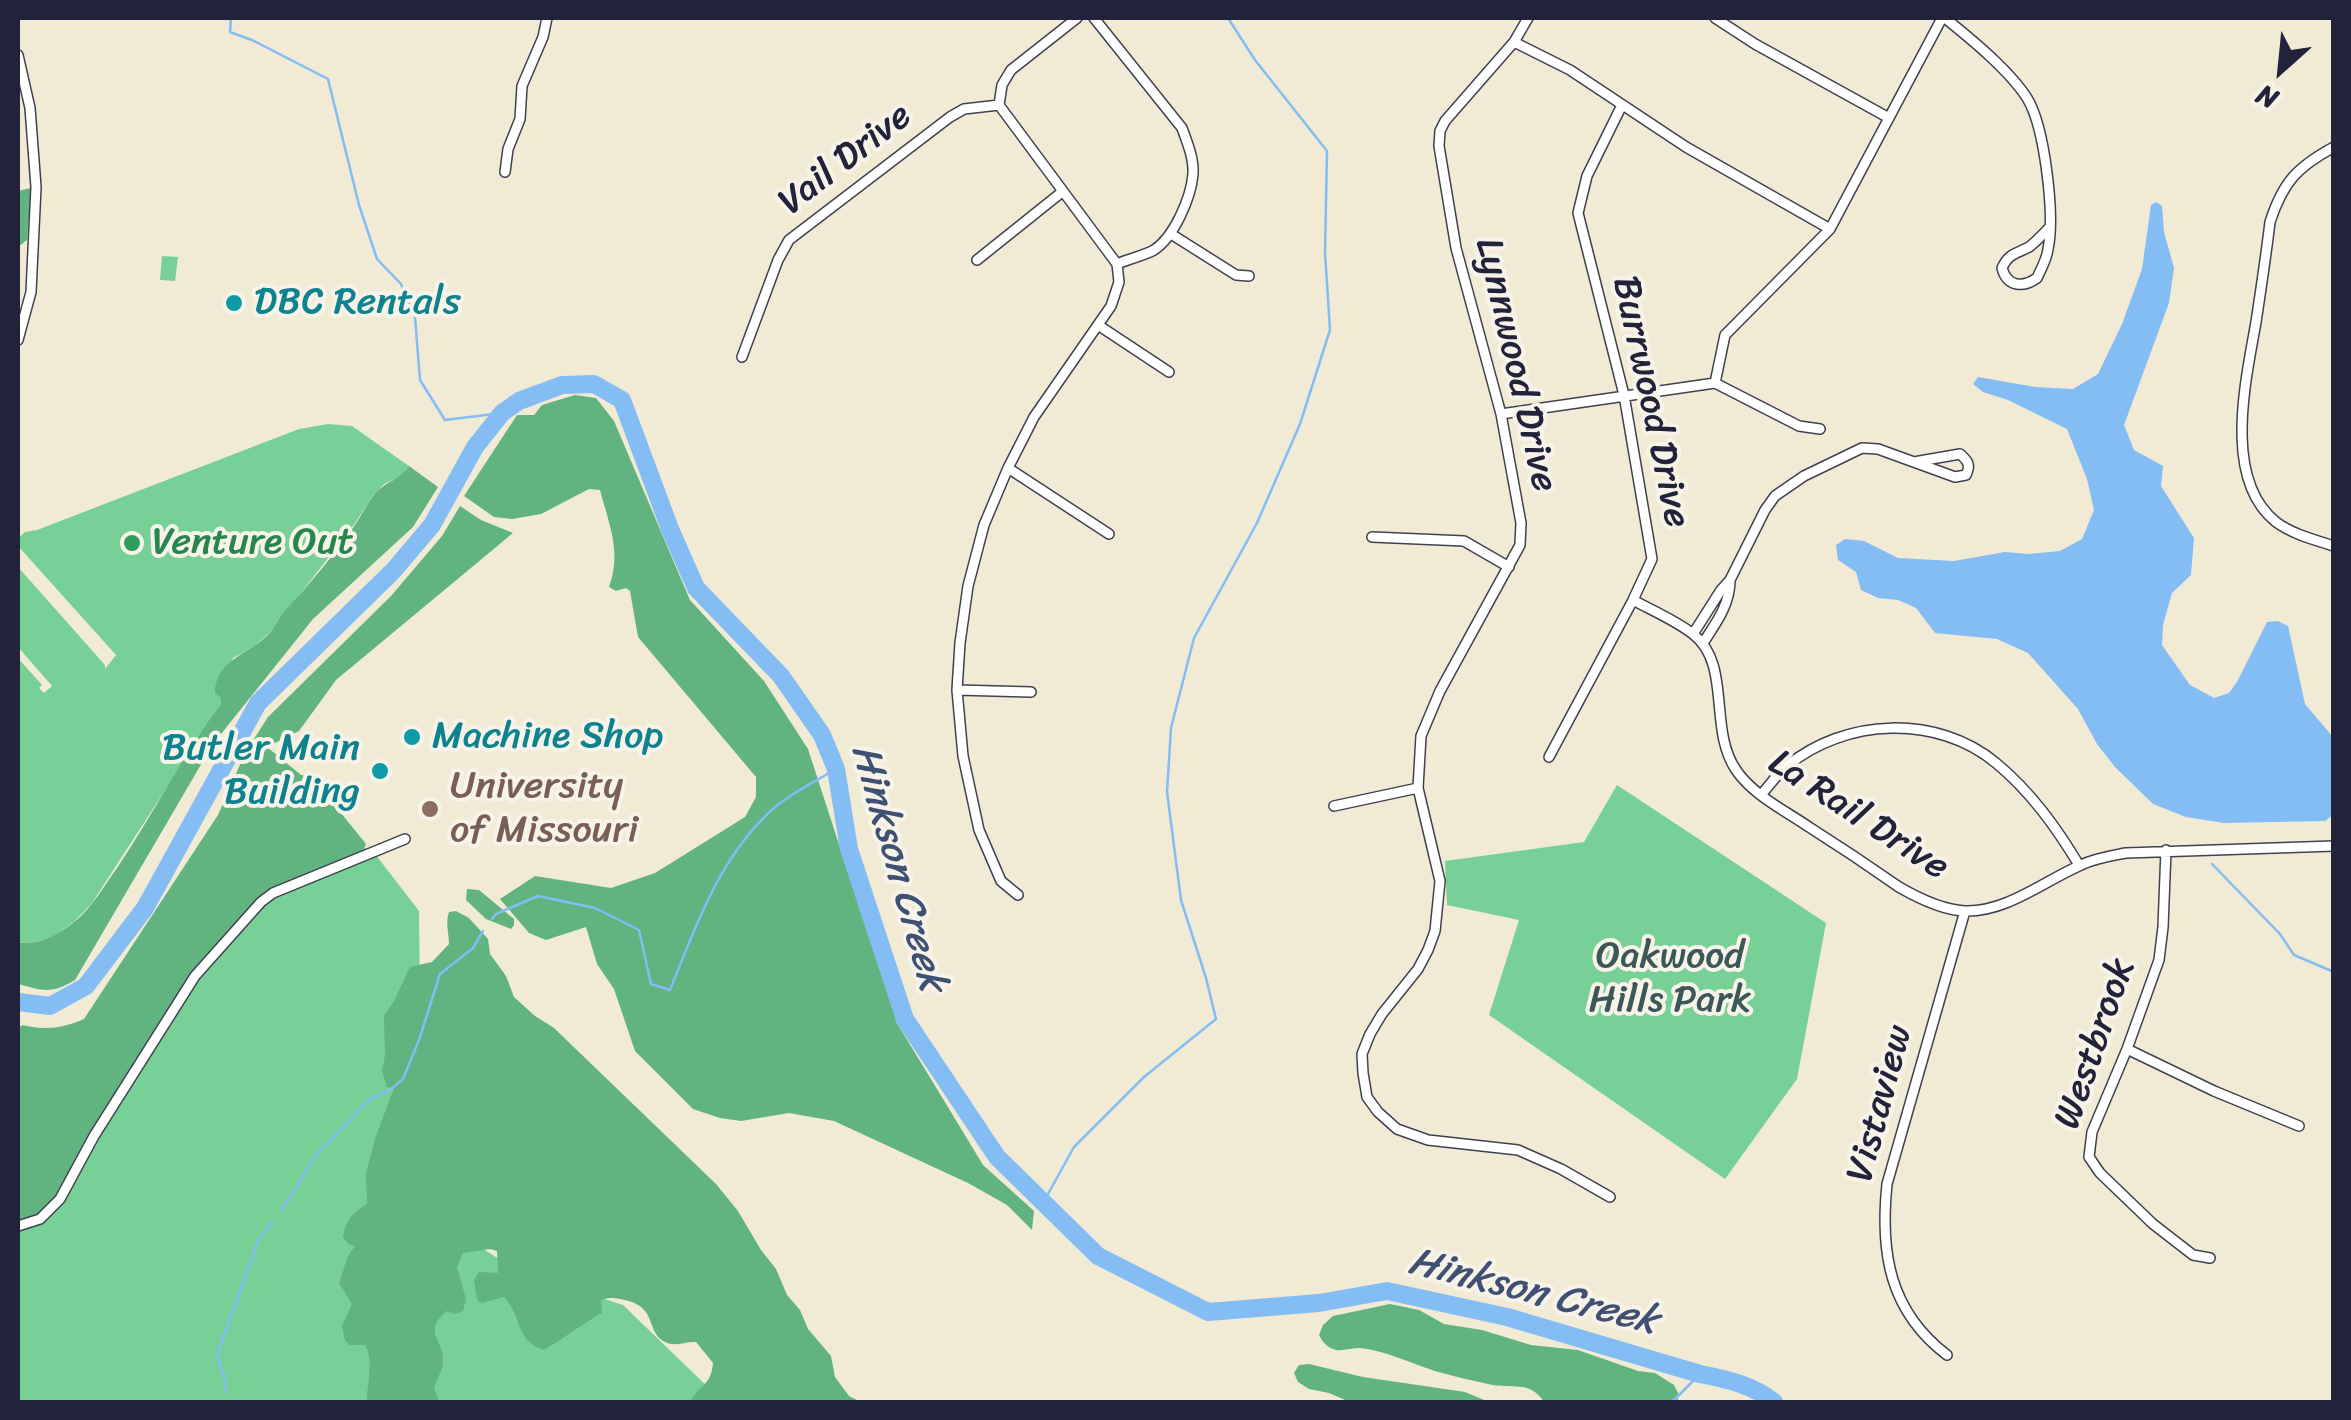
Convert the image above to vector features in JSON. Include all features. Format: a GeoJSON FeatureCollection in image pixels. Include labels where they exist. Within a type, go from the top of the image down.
{"type":"FeatureCollection","features":[{"type":"Feature","properties":{"kind":"street"},"geometry":{"type":"LineString","coordinates":[[504,172],[520,119],[522,86],[547,18]]}},
{"type":"Feature","properties":{"kind":"street"},"geometry":{"type":"LineString","coordinates":[[1018,896],[1001,880],[979,830],[963,756],[957,690],[960,643],[968,586],[984,525],[1008,468],[1034,418],[1111,306],[1119,282],[1117,264],[999,105],[1002,85],[1010,70],[1078,18]]}},
{"type":"Feature","properties":{"kind":"street"},"geometry":{"type":"LineString","coordinates":[[1094,18],[1182,128],[1193,174],[1186,203],[1170,234],[1154,250],[1117,264]]}},
{"type":"Feature","properties":{"kind":"street","name":"Lynnwood Drive"},"geometry":{"type":"LineString","coordinates":[[1528,18],[1514,42],[1445,121],[1439,146],[1456,248],[1501,414],[1521,523],[1520,544],[1440,691],[1421,736],[1418,788],[1440,881],[1435,931],[1418,969],[1382,1014],[1362,1054],[1368,1097],[1397,1129],[1428,1140],[1518,1150],[1610,1197]]}},
{"type":"Feature","properties":{"kind":"street"},"geometry":{"type":"LineString","coordinates":[[1715,18],[1889,118]]}},
{"type":"Feature","properties":{"kind":"street"},"geometry":{"type":"LineString","coordinates":[[1714,383],[1725,335],[1830,229],[1944,18],[1992,59],[2027,98],[2038,122],[2050,195],[2049,228],[2048,250],[2037,278],[2021,285],[2011,284],[2002,268],[2006,260],[2012,253],[2031,246],[2049,228]]}},
{"type":"Feature","properties":{"kind":"street"},"geometry":{"type":"LineString","coordinates":[[1514,42],[1570,70],[1686,147],[1830,229]]}},
{"type":"Feature","properties":{"kind":"street"},"geometry":{"type":"LineString","coordinates":[[18,54],[30,108],[36,187],[31,292],[18,340]]}},
{"type":"Feature","properties":{"kind":"street","name":"Vail Drive"},"geometry":{"type":"LineString","coordinates":[[742,357],[789,240],[950,117],[964,109],[999,105]]}},
{"type":"Feature","properties":{"kind":"street","name":"Burrwood Drive"},"geometry":{"type":"LineString","coordinates":[[1549,757],[1652,558],[1624,396],[1578,213],[1587,176],[1622,105]]}},
{"type":"Feature","properties":{"kind":"street"},"geometry":{"type":"LineString","coordinates":[[2334,147],[2296,172],[2279,197],[2270,222],[2243,420],[2244,464],[2251,488],[2262,506],[2277,522],[2334,546]]}},
{"type":"Feature","properties":{"kind":"street"},"geometry":{"type":"LineString","coordinates":[[977,260],[1062,192]]}},
{"type":"Feature","properties":{"kind":"street"},"geometry":{"type":"LineString","coordinates":[[1170,234],[1236,274],[1249,276]]}},
{"type":"Feature","properties":{"kind":"street"},"geometry":{"type":"LineString","coordinates":[[1098,325],[1169,372]]}},
{"type":"Feature","properties":{"kind":"street"},"geometry":{"type":"LineString","coordinates":[[1501,414],[1714,383],[1800,426],[1820,429]]}},
{"type":"Feature","properties":{"kind":"street"},"geometry":{"type":"LineString","coordinates":[[1693,634],[1730,580],[1776,496],[1804,476],[1862,448],[1878,449],[1955,478],[1966,475],[1969,466],[1960,454],[1914,462]]}},
{"type":"Feature","properties":{"kind":"street"},"geometry":{"type":"LineString","coordinates":[[1008,468],[1109,534]]}},
{"type":"Feature","properties":{"kind":"street"},"geometry":{"type":"LineString","coordinates":[[1372,537],[1464,541],[1509,566]]}},
{"type":"Feature","properties":{"kind":"street"},"geometry":{"type":"LineString","coordinates":[[1633,600],[1703,643],[1724,610],[1730,580]]}},
{"type":"Feature","properties":{"kind":"street","name":"La Rail Drive"},"geometry":{"type":"LineString","coordinates":[[1703,643],[1716,671],[1725,750],[1738,773],[1761,795],[1917,898],[1940,906],[1965,911],[2005,904],[2079,865],[2126,852],[2334,846]]}},
{"type":"Feature","properties":{"kind":"street"},"geometry":{"type":"LineString","coordinates":[[957,690],[1031,692]]}},
{"type":"Feature","properties":{"kind":"street"},"geometry":{"type":"LineString","coordinates":[[1761,795],[1786,767],[1836,738],[1885,728],[1928,731],[1975,749],[1996,763],[2051,820],[2079,865]]}},
{"type":"Feature","properties":{"kind":"street"},"geometry":{"type":"LineString","coordinates":[[1334,806],[1418,788]]}},
{"type":"Feature","properties":{"kind":"street"},"geometry":{"type":"LineString","coordinates":[[18,1226],[40,1219],[60,1199],[94,1136],[195,976],[262,902],[273,893],[405,839]]}},
{"type":"Feature","properties":{"kind":"street","name":"Westbrook"},"geometry":{"type":"LineString","coordinates":[[2166,850],[2159,960],[2128,1049],[2092,1132],[2089,1156],[2100,1173],[2153,1224],[2192,1255],[2210,1258]]}},
{"type":"Feature","properties":{"kind":"street","name":"Vistaview"},"geometry":{"type":"LineString","coordinates":[[1947,1355],[1926,1339],[1892,1283],[1885,1253],[1884,1217],[1887,1184],[1965,911]]}},
{"type":"Feature","properties":{"kind":"street"},"geometry":{"type":"LineString","coordinates":[[2128,1049],[2299,1126]]}},
{"type":"Feature","properties":{"kind":"green space"},"geometry":{"type":"Polygon","coordinates":[[[31,188],[27,240],[18,247],[18,191],[31,188]]]}},
{"type":"Feature","properties":{"kind":"green space"},"geometry":{"type":"Polygon","coordinates":[[[162,256],[178,257],[175,281],[160,280],[162,256]]]}},
{"type":"Feature","properties":{"kind":"green space"},"geometry":{"type":"Polygon","coordinates":[[[575,395],[596,398],[614,421],[690,600],[764,681],[808,749],[897,1023],[983,1165],[1034,1211],[1032,1230],[1007,1205],[968,1183],[834,1121],[789,1113],[741,1121],[693,1109],[635,1051],[614,989],[597,964],[586,927],[546,940],[529,933],[500,899],[535,876],[611,888],[655,873],[745,817],[756,797],[756,777],[638,637],[630,591],[609,587],[614,550],[600,490],[589,489],[541,514],[512,519],[494,517],[464,496],[517,415],[534,415],[542,405],[575,395]]]}},
{"type":"Feature","properties":{"kind":"green space"},"geometry":{"type":"Polygon","coordinates":[[[328,424],[352,426],[409,466],[402,476],[384,484],[371,498],[272,631],[233,658],[221,704],[92,903],[50,937],[18,942],[18,658],[42,685],[39,688],[44,693],[52,686],[18,647],[18,567],[105,669],[116,655],[18,546],[18,538],[25,532],[299,429],[328,424]]]}},
{"type":"Feature","properties":{"kind":"green space"},"geometry":{"type":"Polygon","coordinates":[[[409,466],[438,487],[413,527],[313,619],[213,744],[75,980],[47,990],[18,984],[18,942],[40,941],[55,935],[80,916],[97,896],[221,704],[215,693],[227,665],[270,633],[340,546],[374,495],[409,466]]]}},
{"type":"Feature","properties":{"kind":"green space"},"geometry":{"type":"Polygon","coordinates":[[[460,506],[513,533],[336,680],[299,731],[267,747],[301,775],[311,776],[366,844],[361,855],[266,893],[176,997],[52,1202],[38,1214],[18,1221],[18,1029],[22,1025],[60,1027],[84,1019],[218,815],[245,753],[268,717],[391,596],[442,536],[460,506]]]}},
{"type":"Feature","properties":{"kind":"green space","name":"Oakwood Hills Park"},"geometry":{"type":"Polygon","coordinates":[[[1617,785],[1826,923],[1797,1079],[1725,1179],[1489,1015],[1519,920],[1447,905],[1445,861],[1584,842],[1617,785]]]}},
{"type":"Feature","properties":{"kind":"green space"},"geometry":{"type":"Polygon","coordinates":[[[313,833],[372,850],[419,911],[429,1214],[516,1270],[623,1305],[712,1391],[718,1402],[18,1402],[18,1151],[313,833]]]}},
{"type":"Feature","properties":{"kind":"green space"},"geometry":{"type":"Polygon","coordinates":[[[467,889],[479,890],[514,919],[511,929],[486,919],[466,900],[467,889]]]}},
{"type":"Feature","properties":{"kind":"green space"},"geometry":{"type":"Polygon","coordinates":[[[456,911],[469,918],[488,939],[490,954],[506,976],[514,997],[554,1028],[716,1184],[776,1269],[808,1329],[831,1356],[835,1377],[849,1396],[861,1402],[690,1402],[707,1381],[713,1363],[696,1342],[663,1341],[642,1308],[619,1299],[601,1300],[602,1313],[543,1350],[527,1340],[504,1297],[482,1303],[477,1300],[474,1280],[479,1272],[498,1273],[497,1251],[490,1249],[463,1253],[457,1267],[466,1299],[463,1311],[447,1311],[436,1325],[443,1356],[434,1388],[439,1402],[367,1402],[368,1351],[365,1345],[345,1341],[342,1326],[352,1304],[339,1283],[355,1246],[343,1237],[351,1217],[367,1204],[366,1173],[394,1088],[387,1087],[382,1071],[384,1016],[410,967],[432,962],[449,944],[448,916],[456,911]]]}},
{"type":"Feature","properties":{"kind":"green space"},"geometry":{"type":"Polygon","coordinates":[[[1390,1304],[1419,1310],[1444,1324],[1482,1330],[1531,1345],[1578,1350],[1655,1373],[1674,1385],[1679,1395],[1677,1402],[1544,1402],[1526,1388],[1496,1386],[1360,1348],[1336,1350],[1319,1335],[1333,1316],[1390,1304]]]}},
{"type":"Feature","properties":{"kind":"green space"},"geometry":{"type":"Polygon","coordinates":[[[1299,1365],[1363,1377],[1465,1392],[1489,1402],[1350,1402],[1298,1382],[1294,1373],[1299,1365]]]}},
{"type":"Feature","properties":{"kind":"water"},"geometry":{"type":"Polygon","coordinates":[[[2156,202],[2162,206],[2174,268],[2169,303],[2124,425],[2134,450],[2163,466],[2161,486],[2194,538],[2191,575],[2172,593],[2162,645],[2190,685],[2214,698],[2229,693],[2237,682],[2267,622],[2278,621],[2288,626],[2305,704],[2333,737],[2333,815],[2325,821],[2224,823],[2186,817],[2153,804],[2115,767],[2078,709],[2028,653],[1997,639],[1935,633],[1916,608],[1861,590],[1856,572],[1838,560],[1836,545],[1845,539],[1864,541],[1898,558],[1954,561],[2005,552],[2060,551],[2082,539],[2094,510],[2087,479],[2067,429],[1973,384],[1978,377],[2073,389],[2098,374],[2142,269],[2151,205],[2156,202]]]}},
{"type":"Feature","properties":{"kind":"waterway"},"geometry":{"type":"LineString","coordinates":[[231,18],[230,32],[328,79],[359,205],[377,259],[401,284],[415,317],[420,380],[445,420],[502,413]]}},
{"type":"Feature","properties":{"kind":"waterway"},"geometry":{"type":"LineString","coordinates":[[1043,1203],[1074,1147],[1144,1077],[1216,1019],[1181,900],[1167,792],[1171,728],[1194,638],[1257,523],[1300,424],[1330,330],[1325,253],[1327,151],[1255,60],[1228,18]]}},
{"type":"Feature","properties":{"kind":"waterway","name":"Hinkson Creek"},"geometry":{"type":"LineString","coordinates":[[18,1002],[50,1006],[86,986],[145,908],[258,703],[393,571],[432,525],[475,447],[502,413],[519,401],[562,385],[594,384],[622,400],[696,588],[781,676],[822,735],[836,769],[849,849],[905,1019],[997,1157],[1098,1256],[1208,1312],[1319,1303],[1387,1291],[1507,1317],[1729,1381],[1774,1402]]}},
{"type":"Feature","properties":{"kind":"waterway"},"geometry":{"type":"LineString","coordinates":[[492,919],[538,896],[595,908],[639,930],[651,984],[670,990],[712,892],[739,846],[775,807],[836,769]]}},
{"type":"Feature","properties":{"kind":"waterway"},"geometry":{"type":"LineString","coordinates":[[2212,864],[2280,934],[2294,955],[2334,972]]}},
{"type":"Feature","properties":{"kind":"waterway"},"geometry":{"type":"LineString","coordinates":[[282,1210],[316,1155],[370,1099],[403,1079],[440,974],[473,948],[483,931]]}},
{"type":"Feature","properties":{"kind":"waterway"},"geometry":{"type":"LineString","coordinates":[[225,1392],[217,1355],[259,1239],[273,1221]]}},
{"type":"Feature","properties":{"kind":"waterway"},"geometry":{"type":"LineString","coordinates":[[1672,1402],[1700,1374]]}},
{"type":"Feature","properties":{"kind":"place","name":"DBC Rentals"},"geometry":{"type":"Point","coordinates":[234,303]}},
{"type":"Feature","properties":{"kind":"place","name":"Venture Out"},"geometry":{"type":"Point","coordinates":[132,543]}},
{"type":"Feature","properties":{"kind":"place","name":"Machine Shop"},"geometry":{"type":"Point","coordinates":[412,737]}},
{"type":"Feature","properties":{"kind":"place","name":"Butler Main Building"},"geometry":{"type":"Point","coordinates":[380,771]}},
{"type":"Feature","properties":{"kind":"place","name":"University of Missouri"},"geometry":{"type":"Point","coordinates":[430,809]}}]}
